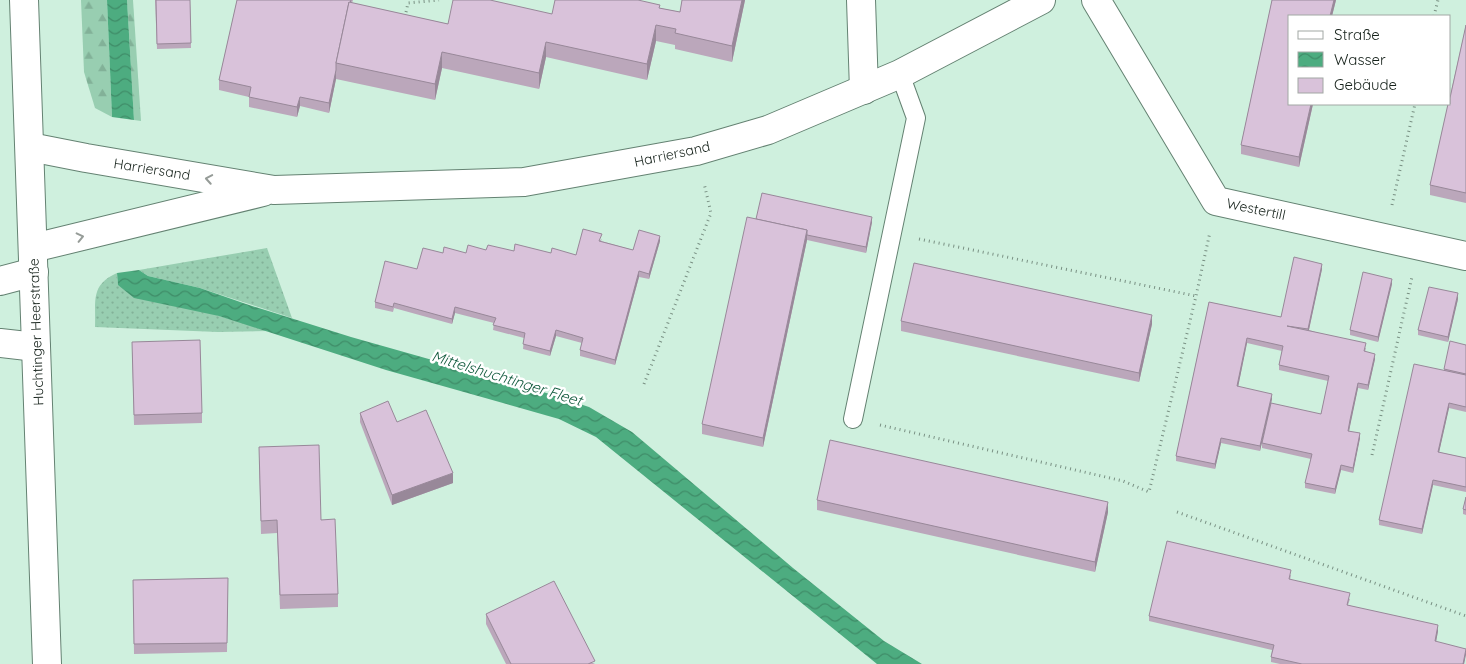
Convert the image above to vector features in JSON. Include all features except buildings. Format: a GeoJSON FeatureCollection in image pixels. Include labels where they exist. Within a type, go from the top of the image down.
{"type":"FeatureCollection","features":[{"type":"Feature","properties":{"kind":"street","name":"Huchtinger Heerstraße"},"geometry":{"type":"LineString","coordinates":[[24,0],[47,664]]}},
{"type":"Feature","properties":{"kind":"street"},"geometry":{"type":"LineString","coordinates":[[861,0],[864,90]]}},
{"type":"Feature","properties":{"kind":"street","name":"Harriersand"},"geometry":{"type":"LineString","coordinates":[[30,147],[274,190],[524,182],[696,151],[768,130],[900,74],[1041,0]]}},
{"type":"Feature","properties":{"kind":"street","name":"Westertill"},"geometry":{"type":"LineString","coordinates":[[1096,0],[1216,201],[1466,256]]}},
{"type":"Feature","properties":{"kind":"street","name":"Harriersand"},"geometry":{"type":"LineString","coordinates":[[0,281],[33,260],[274,190]]}},
{"type":"Feature","properties":{"kind":"street"},"geometry":{"type":"LineString","coordinates":[[0,343],[36,347]]}},
{"type":"Feature","properties":{"kind":"lane"},"geometry":{"type":"LineString","coordinates":[[852,419],[916,118],[900,74]]}},
{"type":"Feature","properties":{"kind":"path"},"geometry":{"type":"LineString","coordinates":[[404,21],[408,3],[438,0]]}},
{"type":"Feature","properties":{"kind":"path"},"geometry":{"type":"LineString","coordinates":[[1434,15],[1438,0]]}},
{"type":"Feature","properties":{"kind":"path"},"geometry":{"type":"LineString","coordinates":[[1385,238],[1415,105]]}},
{"type":"Feature","properties":{"kind":"path"},"geometry":{"type":"LineString","coordinates":[[644,384],[711,213],[696,151]]}},
{"type":"Feature","properties":{"kind":"path"},"geometry":{"type":"LineString","coordinates":[[852,419],[1123,481],[1149,492],[1196,296],[1216,201]]}},
{"type":"Feature","properties":{"kind":"path"},"geometry":{"type":"LineString","coordinates":[[892,234],[1196,296]]}},
{"type":"Feature","properties":{"kind":"path"},"geometry":{"type":"LineString","coordinates":[[1372,455],[1419,245]]}},
{"type":"Feature","properties":{"kind":"path"},"geometry":{"type":"LineString","coordinates":[[1177,512],[1466,616]]}},
{"type":"Feature","properties":{"kind":"green space"},"geometry":{"type":"Polygon","coordinates":[[[81,0],[107,0],[112,117],[95,108],[84,72],[81,0]]]}},
{"type":"Feature","properties":{"kind":"green space"},"geometry":{"type":"Polygon","coordinates":[[[127,0],[133,0],[141,121],[134,120],[127,0]]]}},
{"type":"Feature","properties":{"kind":"green space"},"geometry":{"type":"Polygon","coordinates":[[[267,248],[292,318],[200,288],[148,276],[139,270],[267,248]]]}},
{"type":"Feature","properties":{"kind":"green space"},"geometry":{"type":"Polygon","coordinates":[[[117,273],[118,285],[269,331],[218,332],[95,327],[95,302],[98,289],[102,283],[117,273]]]}},
{"type":"Feature","properties":{"kind":"water"},"geometry":{"type":"Polygon","coordinates":[[[107,0],[127,0],[134,120],[112,117],[107,0]]]}},
{"type":"Feature","properties":{"kind":"water"},"geometry":{"type":"Polygon","coordinates":[[[139,270],[148,276],[200,288],[351,337],[531,388],[589,407],[632,432],[793,568],[884,641],[922,664],[877,664],[596,437],[559,419],[386,370],[219,316],[134,298],[118,285],[117,273],[139,270]]]}},
{"type":"Feature","properties":{"kind":"water label","name":"Mittelshuchtinger Fleet"},"geometry":{"type":"Point","coordinates":[507,378]}}]}
